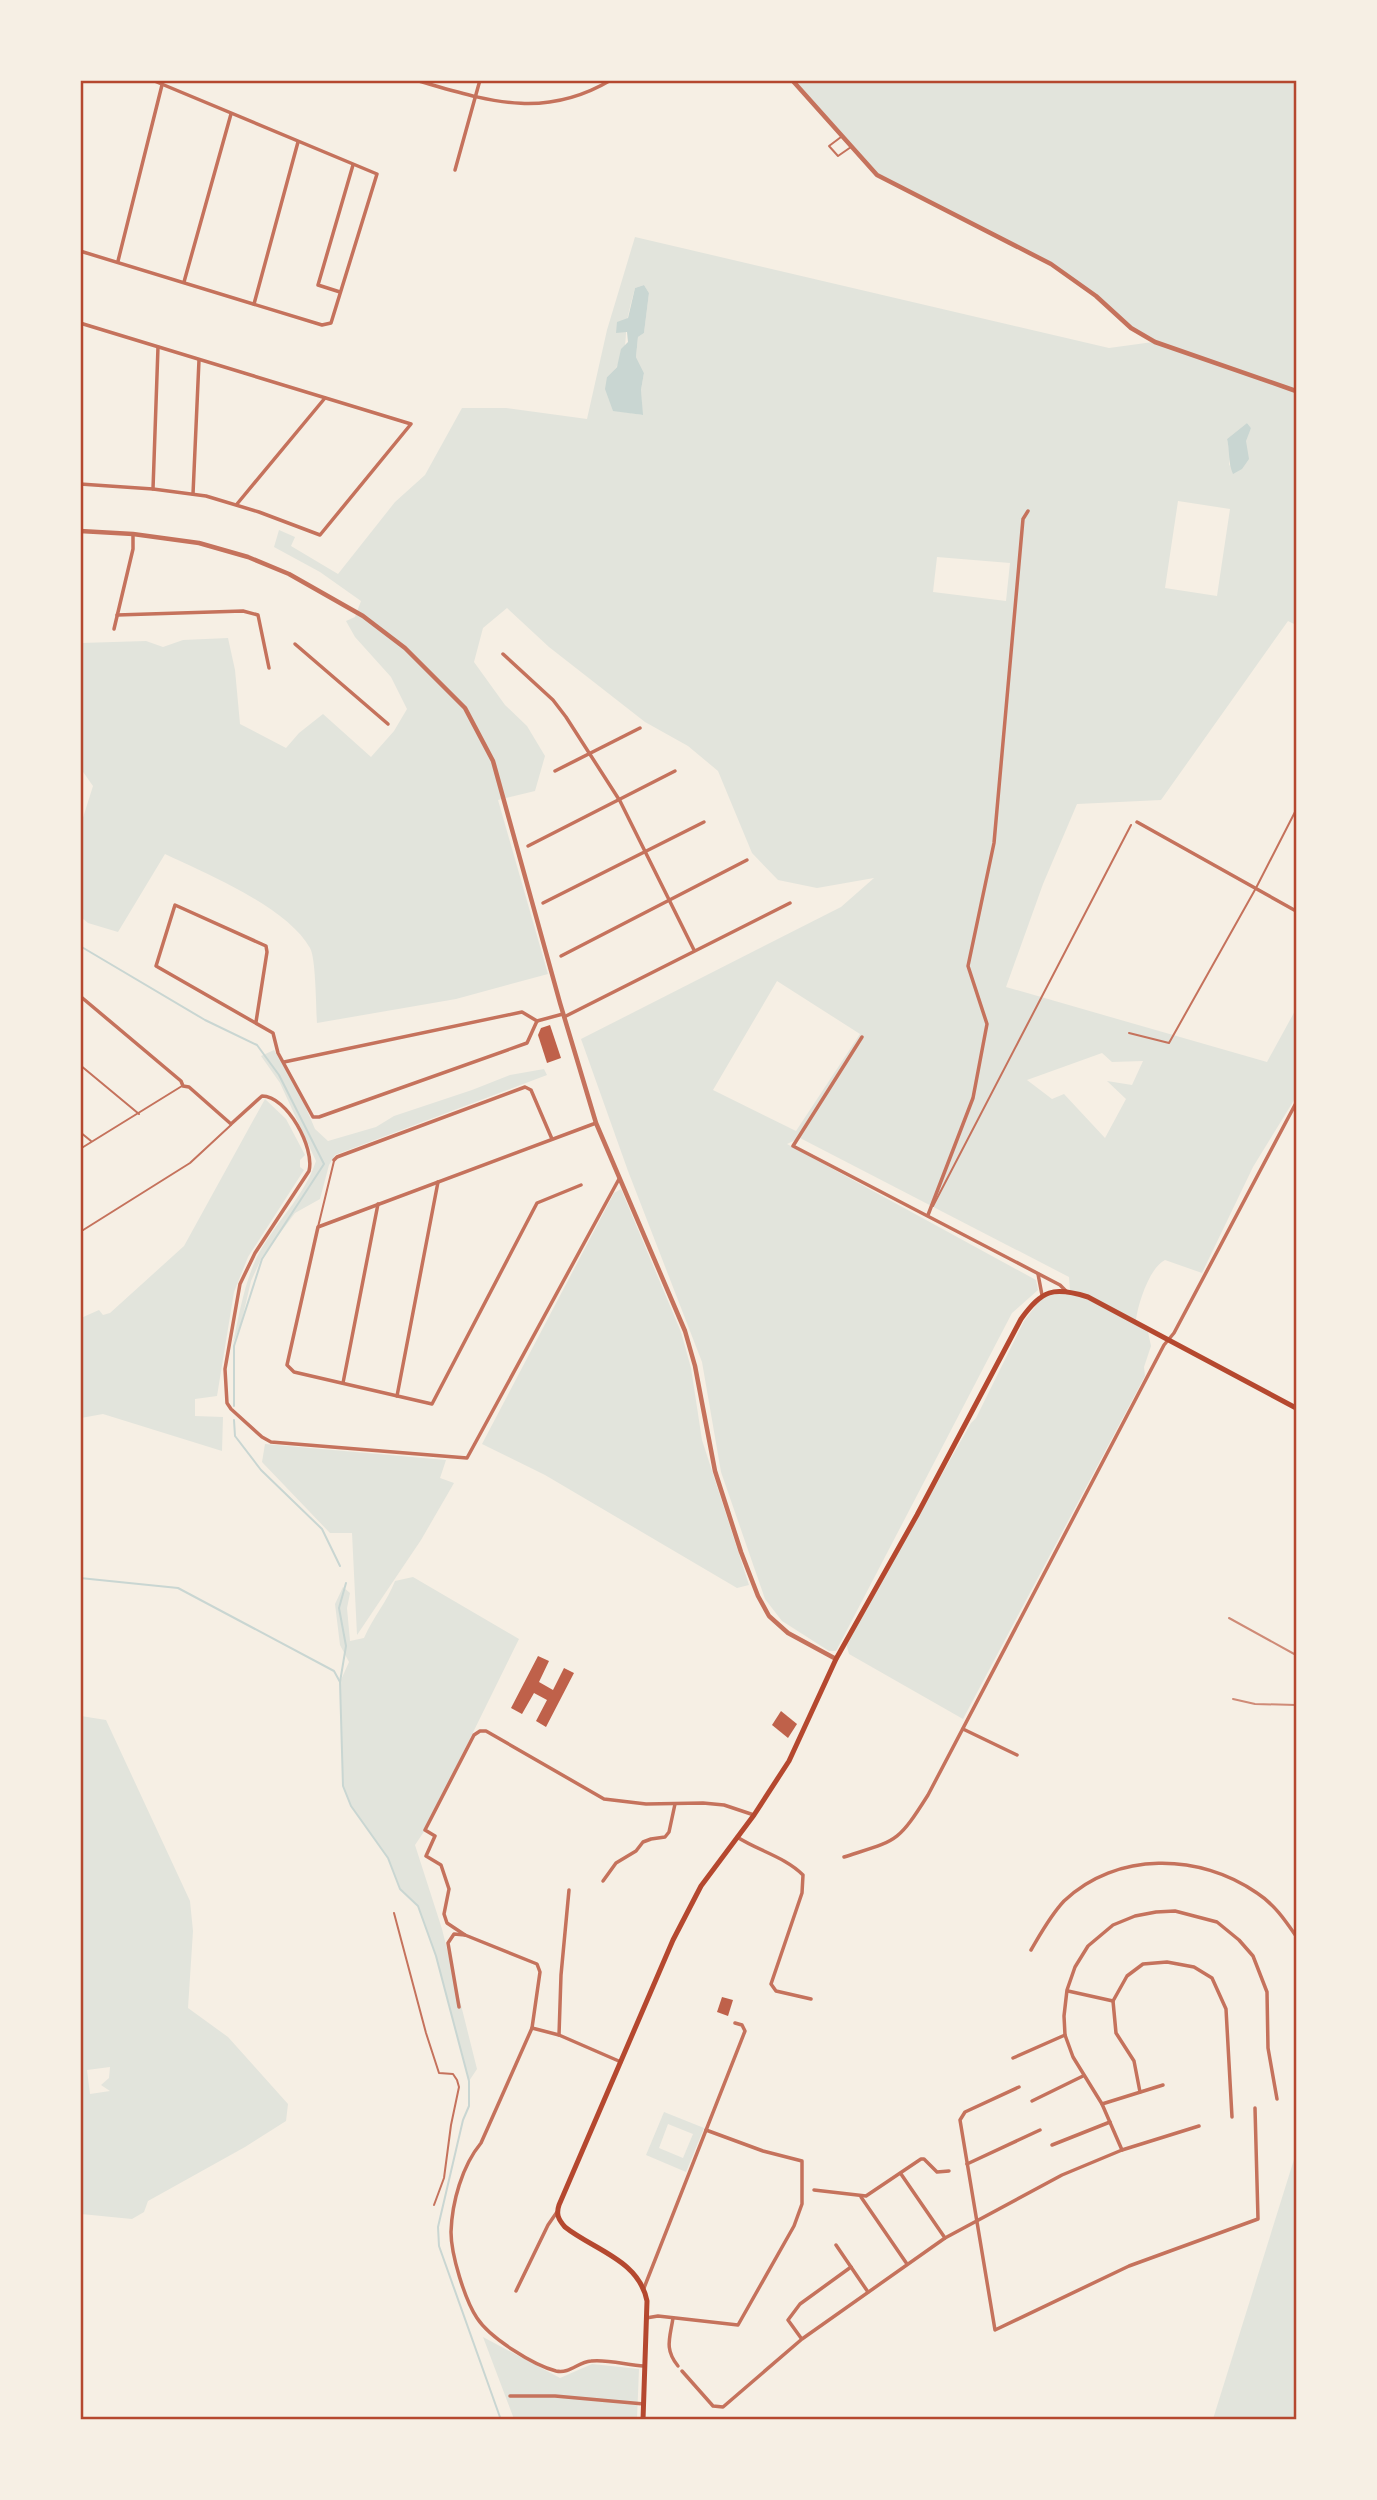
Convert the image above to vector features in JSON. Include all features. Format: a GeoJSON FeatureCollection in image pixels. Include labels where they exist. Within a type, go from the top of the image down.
{"type":"FeatureCollection","features":[{"type":"Feature","properties":{"kind":"main road"},"geometry":{"type":"LineString","coordinates":[[643,2420],[646,2318],[644,2288],[634,2272],[565,2227],[557,2212],[673,1940],[695,1897],[789,1761],[836,1659],[917,1516],[1021,1319],[1042,1294],[1051,1291],[1066,1291],[1088,1297],[1297,1408]]}},
{"type":"Feature","properties":{"kind":"street"},"geometry":{"type":"LineString","coordinates":[[80,251],[322,325],[331,323],[377,174],[152,80]]}},
{"type":"Feature","properties":{"kind":"street"},"geometry":{"type":"LineString","coordinates":[[415,80],[503,104],[538,104],[584,93],[611,80]]}},
{"type":"Feature","properties":{"kind":"street"},"geometry":{"type":"LineString","coordinates":[[456,170],[480,80]]}},
{"type":"Feature","properties":{"kind":"street"},"geometry":{"type":"LineString","coordinates":[[792,80],[877,175],[1051,264],[1096,296],[1131,328],[1154,342],[1297,391]]}},
{"type":"Feature","properties":{"kind":"street"},"geometry":{"type":"LineString","coordinates":[[118,261],[162,85]]}},
{"type":"Feature","properties":{"kind":"street"},"geometry":{"type":"LineString","coordinates":[[184,282],[231,114]]}},
{"type":"Feature","properties":{"kind":"street"},"geometry":{"type":"LineString","coordinates":[[254,304],[298,142]]}},
{"type":"Feature","properties":{"kind":"street"},"geometry":{"type":"LineString","coordinates":[[341,292],[318,285],[353,165]]}},
{"type":"Feature","properties":{"kind":"street"},"geometry":{"type":"LineString","coordinates":[[80,323],[411,424],[324,532],[316,535],[237,505],[192,494],[80,485]]}},
{"type":"Feature","properties":{"kind":"street"},"geometry":{"type":"LineString","coordinates":[[153,489],[159,346]]}},
{"type":"Feature","properties":{"kind":"street"},"geometry":{"type":"LineString","coordinates":[[192,494],[199,359]]}},
{"type":"Feature","properties":{"kind":"street"},"geometry":{"type":"LineString","coordinates":[[237,505],[325,398]]}},
{"type":"Feature","properties":{"kind":"street"},"geometry":{"type":"LineString","coordinates":[[928,1215],[973,1098],[987,1024],[968,966],[994,843],[1023,519],[1028,511]]}},
{"type":"Feature","properties":{"kind":"street"},"geometry":{"type":"LineString","coordinates":[[80,531],[185,541],[230,552],[276,569],[363,616],[405,648],[465,708],[493,761],[596,1123],[685,1331],[695,1366],[715,1471],[758,1596],[769,1616],[788,1633],[836,1659]]}},
{"type":"Feature","properties":{"kind":"street"},"geometry":{"type":"LineString","coordinates":[[114,629],[133,549],[133,534]]}},
{"type":"Feature","properties":{"kind":"street"},"geometry":{"type":"LineString","coordinates":[[117,615],[243,611],[257,615],[268,668]]}},
{"type":"Feature","properties":{"kind":"street"},"geometry":{"type":"LineString","coordinates":[[295,644],[388,724]]}},
{"type":"Feature","properties":{"kind":"street"},"geometry":{"type":"LineString","coordinates":[[503,654],[553,700],[620,801],[694,950]]}},
{"type":"Feature","properties":{"kind":"street"},"geometry":{"type":"LineString","coordinates":[[555,771],[640,728]]}},
{"type":"Feature","properties":{"kind":"street"},"geometry":{"type":"LineString","coordinates":[[528,846],[675,771]]}},
{"type":"Feature","properties":{"kind":"street"},"geometry":{"type":"LineString","coordinates":[[543,903],[704,822]]}},
{"type":"Feature","properties":{"kind":"street"},"geometry":{"type":"LineString","coordinates":[[1137,822],[1297,911]]}},
{"type":"Feature","properties":{"kind":"street"},"geometry":{"type":"LineString","coordinates":[[561,956],[747,860]]}},
{"type":"Feature","properties":{"kind":"street"},"geometry":{"type":"LineString","coordinates":[[284,1062],[522,1012],[537,1021],[564,1016],[790,902]]}},
{"type":"Feature","properties":{"kind":"street"},"geometry":{"type":"LineString","coordinates":[[256,1022],[267,952],[265,946],[175,905],[156,966],[273,1033],[278,1053],[313,1117],[527,1043],[537,1021]]}},
{"type":"Feature","properties":{"kind":"street"},"geometry":{"type":"LineString","coordinates":[[80,996],[181,1081],[183,1086],[189,1087],[232,1124],[262,1096],[271,1096],[284,1106],[307,1146],[311,1161],[309,1171],[244,1272],[230,1330],[225,1368],[231,1409],[261,1437],[276,1443],[467,1458],[620,1179]]}},
{"type":"Feature","properties":{"kind":"street"},"geometry":{"type":"LineString","coordinates":[[862,1037],[793,1146],[928,1215],[1066,1291]]}},
{"type":"Feature","properties":{"kind":"street"},"geometry":{"type":"LineString","coordinates":[[334,1160],[525,1087],[531,1090],[552,1139]]}},
{"type":"Feature","properties":{"kind":"street"},"geometry":{"type":"LineString","coordinates":[[844,1857],[890,1843],[900,1836],[928,1796],[1167,1339],[1174,1334],[1297,1103]]}},
{"type":"Feature","properties":{"kind":"street"},"geometry":{"type":"LineString","coordinates":[[582,1185],[537,1203],[432,1404],[294,1372],[287,1365],[317,1227],[596,1123]]}},
{"type":"Feature","properties":{"kind":"street"},"geometry":{"type":"LineString","coordinates":[[397,1396],[438,1182]]}},
{"type":"Feature","properties":{"kind":"street"},"geometry":{"type":"LineString","coordinates":[[343,1383],[378,1204]]}},
{"type":"Feature","properties":{"kind":"street"},"geometry":{"type":"LineString","coordinates":[[1038,1274],[1042,1294]]}},
{"type":"Feature","properties":{"kind":"street"},"geometry":{"type":"LineString","coordinates":[[963,1729],[1017,1755]]}},
{"type":"Feature","properties":{"kind":"street"},"geometry":{"type":"LineString","coordinates":[[644,2366],[589,2361],[566,2372],[554,2371],[493,2337],[477,2318],[462,2282],[451,2231],[462,2176],[481,2143],[532,2028],[540,1972],[537,1964],[465,1935],[447,1923],[444,1914],[449,1889],[440,1865],[426,1856],[435,1836],[425,1830],[474,1735],[480,1731],[486,1731],[604,1799],[614,1802],[724,1805],[754,1815]]}},
{"type":"Feature","properties":{"kind":"street"},"geometry":{"type":"LineString","coordinates":[[603,1881],[616,1863],[636,1851],[643,1842],[665,1838],[669,1832],[675,1804]]}},
{"type":"Feature","properties":{"kind":"street"},"geometry":{"type":"LineString","coordinates":[[737,1837],[755,1849],[790,1863],[803,1875],[803,1893],[771,1984],[776,1991],[811,1999]]}},
{"type":"Feature","properties":{"kind":"street"},"geometry":{"type":"LineString","coordinates":[[1031,1950],[1045,1924],[1065,1901],[1080,1889],[1115,1870],[1144,1863],[1183,1864],[1203,1868],[1230,1879],[1257,1892],[1282,1914],[1297,1936]]}},
{"type":"Feature","properties":{"kind":"street"},"geometry":{"type":"LineString","coordinates":[[559,2035],[561,1975],[569,1890]]}},
{"type":"Feature","properties":{"kind":"street"},"geometry":{"type":"LineString","coordinates":[[1122,2150],[1102,2104],[1083,2076],[1065,2035],[1064,2016],[1075,1968],[1088,1946],[1113,1925],[1156,1912],[1175,1911],[1217,1922],[1239,1940],[1253,1956],[1267,1992],[1268,2048],[1277,2099]]}},
{"type":"Feature","properties":{"kind":"street"},"geometry":{"type":"LineString","coordinates":[[459,2007],[448,1943],[454,1934],[465,1935]]}},
{"type":"Feature","properties":{"kind":"street"},"geometry":{"type":"LineString","coordinates":[[1140,2092],[1134,2061],[1116,2033],[1114,2001],[1127,1976],[1143,1964],[1167,1962],[1194,1967],[1212,1978],[1226,2009],[1231,2117]]}},
{"type":"Feature","properties":{"kind":"street"},"geometry":{"type":"LineString","coordinates":[[1068,1990],[1114,2001]]}},
{"type":"Feature","properties":{"kind":"street"},"geometry":{"type":"LineString","coordinates":[[644,2288],[745,2031],[742,2025],[735,2024]]}},
{"type":"Feature","properties":{"kind":"street"},"geometry":{"type":"LineString","coordinates":[[532,2028],[559,2035],[621,2062]]}},
{"type":"Feature","properties":{"kind":"street"},"geometry":{"type":"LineString","coordinates":[[1013,2058],[1065,2035]]}},
{"type":"Feature","properties":{"kind":"street"},"geometry":{"type":"LineString","coordinates":[[1032,2101],[1083,2076]]}},
{"type":"Feature","properties":{"kind":"street"},"geometry":{"type":"LineString","coordinates":[[1102,2104],[1163,2085]]}},
{"type":"Feature","properties":{"kind":"street"},"geometry":{"type":"LineString","coordinates":[[1019,2087],[964,2112],[962,2116],[967,2164],[995,2330],[1129,2266],[1258,2219],[1255,2108]]}},
{"type":"Feature","properties":{"kind":"street"},"geometry":{"type":"LineString","coordinates":[[1052,2145],[1110,2122]]}},
{"type":"Feature","properties":{"kind":"street"},"geometry":{"type":"LineString","coordinates":[[682,2371],[713,2406],[723,2407],[802,2339],[945,2238],[1062,2175],[1122,2150],[1199,2126]]}},
{"type":"Feature","properties":{"kind":"street"},"geometry":{"type":"LineString","coordinates":[[646,2318],[658,2316],[738,2325],[794,2226],[802,2204],[802,2161],[762,2151],[706,2130]]}},
{"type":"Feature","properties":{"kind":"street"},"geometry":{"type":"LineString","coordinates":[[967,2164],[1040,2130]]}},
{"type":"Feature","properties":{"kind":"street"},"geometry":{"type":"LineString","coordinates":[[814,2190],[866,2196],[921,2159],[937,2172],[949,2171]]}},
{"type":"Feature","properties":{"kind":"street"},"geometry":{"type":"LineString","coordinates":[[901,2174],[945,2238]]}},
{"type":"Feature","properties":{"kind":"street"},"geometry":{"type":"LineString","coordinates":[[860,2196],[907,2264]]}},
{"type":"Feature","properties":{"kind":"street"},"geometry":{"type":"LineString","coordinates":[[516,2291],[557,2212]]}},
{"type":"Feature","properties":{"kind":"street"},"geometry":{"type":"LineString","coordinates":[[836,2245],[868,2292]]}},
{"type":"Feature","properties":{"kind":"street"},"geometry":{"type":"LineString","coordinates":[[802,2339],[788,2320],[800,2304],[851,2267]]}},
{"type":"Feature","properties":{"kind":"street"},"geometry":{"type":"LineString","coordinates":[[673,2318],[668,2350],[678,2366]]}},
{"type":"Feature","properties":{"kind":"street"},"geometry":{"type":"LineString","coordinates":[[510,2396],[555,2396],[644,2404]]}},
{"type":"Feature","properties":{"kind":"lane"},"geometry":{"type":"LineString","coordinates":[[841,136],[829,146],[838,156],[850,147]]}},
{"type":"Feature","properties":{"kind":"lane"},"geometry":{"type":"LineString","coordinates":[[1129,1033],[1169,1043],[1297,810]]}},
{"type":"Feature","properties":{"kind":"lane"},"geometry":{"type":"LineString","coordinates":[[928,1215],[1131,825]]}},
{"type":"Feature","properties":{"kind":"lane"},"geometry":{"type":"LineString","coordinates":[[80,1065],[139,1114]]}},
{"type":"Feature","properties":{"kind":"lane"},"geometry":{"type":"LineString","coordinates":[[80,1149],[183,1086]]}},
{"type":"Feature","properties":{"kind":"lane"},"geometry":{"type":"LineString","coordinates":[[80,1232],[181,1169],[232,1124]]}},
{"type":"Feature","properties":{"kind":"lane"},"geometry":{"type":"LineString","coordinates":[[80,1132],[92,1142]]}},
{"type":"Feature","properties":{"kind":"lane"},"geometry":{"type":"LineString","coordinates":[[317,1227],[334,1160]]}},
{"type":"Feature","properties":{"kind":"lane"},"geometry":{"type":"LineString","coordinates":[[394,1913],[439,2073],[453,2074],[459,2087],[444,2178],[433,2205]]}},
{"type":"Feature","properties":{"kind":"shaded area"},"geometry":{"type":"Polygon","coordinates":[[[792,81],[1296,81],[1296,625],[1288,621],[1161,800],[1077,804],[1043,884],[1006,987],[1267,1062],[1296,1009],[1296,1097],[1253,1167],[1202,1273],[1165,1260],[1154,1270],[1142,1295],[1136,1320],[1147,1327],[1151,1346],[1144,1367],[1145,1376],[963,1719],[849,1654],[846,1643],[976,1418],[1024,1321],[1044,1295],[1070,1290],[1069,1277],[800,1138],[787,1144],[1036,1280],[1038,1290],[1012,1313],[836,1651],[829,1651],[782,1621],[765,1599],[721,1472],[702,1362],[628,1171],[581,1039],[841,907],[874,878],[817,888],[778,880],[752,853],[718,771],[688,746],[645,722],[549,647],[507,608],[483,628],[474,662],[505,705],[527,726],[545,756],[535,791],[498,800],[548,974],[456,999],[317,1023],[312,954],[299,933],[284,919],[245,893],[165,854],[118,932],[88,923],[81,917],[81,824],[93,786],[81,769],[81,643],[146,641],[163,647],[183,640],[228,638],[235,670],[240,724],[286,748],[299,733],[323,714],[371,757],[394,731],[407,709],[391,677],[355,637],[346,621],[355,617],[361,601],[320,572],[274,547],[279,530],[295,537],[291,546],[338,574],[395,502],[425,475],[462,408],[506,408],[587,419],[607,330],[635,237],[1109,348],[1153,342],[1131,328],[1069,275],[877,175],[792,81]],[[644,285],[635,288],[627,321],[624,351],[619,363],[607,377],[613,410],[642,415],[641,390],[644,373],[636,357],[638,337],[644,333],[649,293],[644,285]],[[1247,423],[1227,439],[1229,466],[1251,428],[1247,423]],[[1178,501],[1165,588],[1217,596],[1230,509],[1178,501]],[[937,557],[933,592],[1006,601],[1010,563],[937,557]],[[777,981],[713,1090],[796,1131],[860,1034],[777,981]],[[1102,1053],[1027,1080],[1052,1099],[1064,1094],[1105,1138],[1126,1099],[1107,1081],[1132,1085],[1143,1061],[1112,1062],[1102,1053]]]}},
{"type":"Feature","properties":{"kind":"shaded area"},"geometry":{"type":"Polygon","coordinates":[[[644,285],[649,293],[644,333],[638,337],[636,357],[644,373],[641,390],[643,415],[613,411],[605,389],[607,377],[617,367],[621,349],[628,342],[627,332],[616,333],[617,322],[628,318],[635,288],[644,285]]]}},
{"type":"Feature","properties":{"kind":"shaded area"},"geometry":{"type":"Polygon","coordinates":[[[1247,423],[1251,428],[1246,441],[1249,459],[1242,469],[1233,474],[1227,439],[1247,423]]]}},
{"type":"Feature","properties":{"kind":"shaded area"},"geometry":{"type":"Polygon","coordinates":[[[274,1050],[294,1080],[315,1129],[328,1141],[376,1127],[394,1116],[510,1075],[544,1069],[547,1075],[335,1155],[329,1165],[320,1199],[295,1213],[262,1257],[251,1281],[241,1324],[233,1343],[245,1290],[256,1259],[304,1187],[316,1161],[280,1083],[261,1056],[274,1050]]]}},
{"type":"Feature","properties":{"kind":"shaded area"},"geometry":{"type":"Polygon","coordinates":[[[265,1099],[286,1119],[305,1155],[300,1160],[300,1167],[304,1170],[248,1257],[234,1292],[217,1396],[195,1399],[195,1416],[223,1417],[222,1451],[103,1414],[81,1418],[81,1318],[99,1310],[103,1315],[110,1313],[184,1246],[265,1099]]]}},
{"type":"Feature","properties":{"kind":"shaded area"},"geometry":{"type":"Polygon","coordinates":[[[621,1189],[681,1332],[691,1368],[702,1440],[749,1585],[737,1588],[545,1475],[482,1444],[614,1193],[621,1189]]]}},
{"type":"Feature","properties":{"kind":"shaded area"},"geometry":{"type":"Polygon","coordinates":[[[265,1444],[446,1460],[440,1478],[454,1483],[421,1540],[357,1635],[352,1533],[330,1533],[262,1462],[265,1444]]]}},
{"type":"Feature","properties":{"kind":"shaded area"},"geometry":{"type":"Polygon","coordinates":[[[413,1577],[519,1639],[425,1830],[415,1845],[442,1929],[477,2069],[469,2081],[436,1956],[418,1906],[400,1889],[388,1858],[351,1806],[343,1786],[340,1682],[349,1662],[340,1645],[335,1604],[343,1587],[350,1593],[347,1608],[350,1641],[364,1638],[395,1581],[413,1577]]]}},
{"type":"Feature","properties":{"kind":"shaded area"},"geometry":{"type":"Polygon","coordinates":[[[81,1716],[106,1720],[190,1901],[193,1931],[188,2008],[228,2037],[288,2104],[286,2121],[148,2201],[144,2212],[132,2219],[81,2214],[81,1716]],[[110,2067],[87,2070],[90,2094],[110,2091],[101,2085],[109,2078],[110,2067]]]}},
{"type":"Feature","properties":{"kind":"shaded area"},"geometry":{"type":"Polygon","coordinates":[[[664,2112],[704,2128],[686,2172],[646,2155],[664,2112]],[[668,2124],[659,2148],[683,2158],[693,2134],[668,2124]]]}},
{"type":"Feature","properties":{"kind":"shaded area"},"geometry":{"type":"Polygon","coordinates":[[[1296,2153],[1296,2419],[1213,2419],[1296,2153]]]}},
{"type":"Feature","properties":{"kind":"shaded area"},"geometry":{"type":"Polygon","coordinates":[[[483,2337],[560,2378],[592,2364],[639,2369],[637,2419],[514,2419],[483,2337]]]}},
{"type":"Feature","properties":{"kind":"building"},"geometry":{"type":"Polygon","coordinates":[[[550,1025],[561,1058],[547,1063],[538,1035],[541,1028],[550,1025]]]}},
{"type":"Feature","properties":{"kind":"building"},"geometry":{"type":"Polygon","coordinates":[[[538,1656],[549,1661],[539,1682],[553,1690],[564,1668],[574,1673],[546,1727],[536,1721],[547,1700],[534,1693],[522,1714],[511,1708],[538,1656]]]}},
{"type":"Feature","properties":{"kind":"building"},"geometry":{"type":"Polygon","coordinates":[[[781,1711],[797,1724],[788,1738],[772,1725],[781,1711]]]}},
{"type":"Feature","properties":{"kind":"building"},"geometry":{"type":"Polygon","coordinates":[[[722,1997],[733,2000],[728,2016],[717,2012],[722,1997]]]}},
{"type":"Feature","properties":{"kind":"waterway"},"geometry":{"type":"LineString","coordinates":[[80,946],[205,1020],[257,1045],[279,1075],[324,1164],[262,1259],[234,1346],[234,1406]]}},
{"type":"Feature","properties":{"kind":"waterway"},"geometry":{"type":"LineString","coordinates":[[234,1420],[235,1436],[261,1470],[322,1529],[340,1566]]}},
{"type":"Feature","properties":{"kind":"waterway"},"geometry":{"type":"LineString","coordinates":[[80,1578],[178,1588],[334,1671],[340,1682],[343,1786],[351,1806],[388,1858],[400,1889],[418,1906],[436,1956],[469,2081],[469,2106],[463,2120],[438,2227],[439,2246],[501,2420]]}},
{"type":"Feature","properties":{"kind":"waterway"},"geometry":{"type":"LineString","coordinates":[[340,1682],[346,1646],[339,1608],[346,1583]]}},
{"type":"Feature","properties":{"kind":"railway"},"geometry":{"type":"LineString","coordinates":[[1229,1618],[1296,1655]]}},
{"type":"Feature","properties":{"kind":"railway"},"geometry":{"type":"LineString","coordinates":[[1233,1699],[1255,1704],[1296,1705]]}}]}
